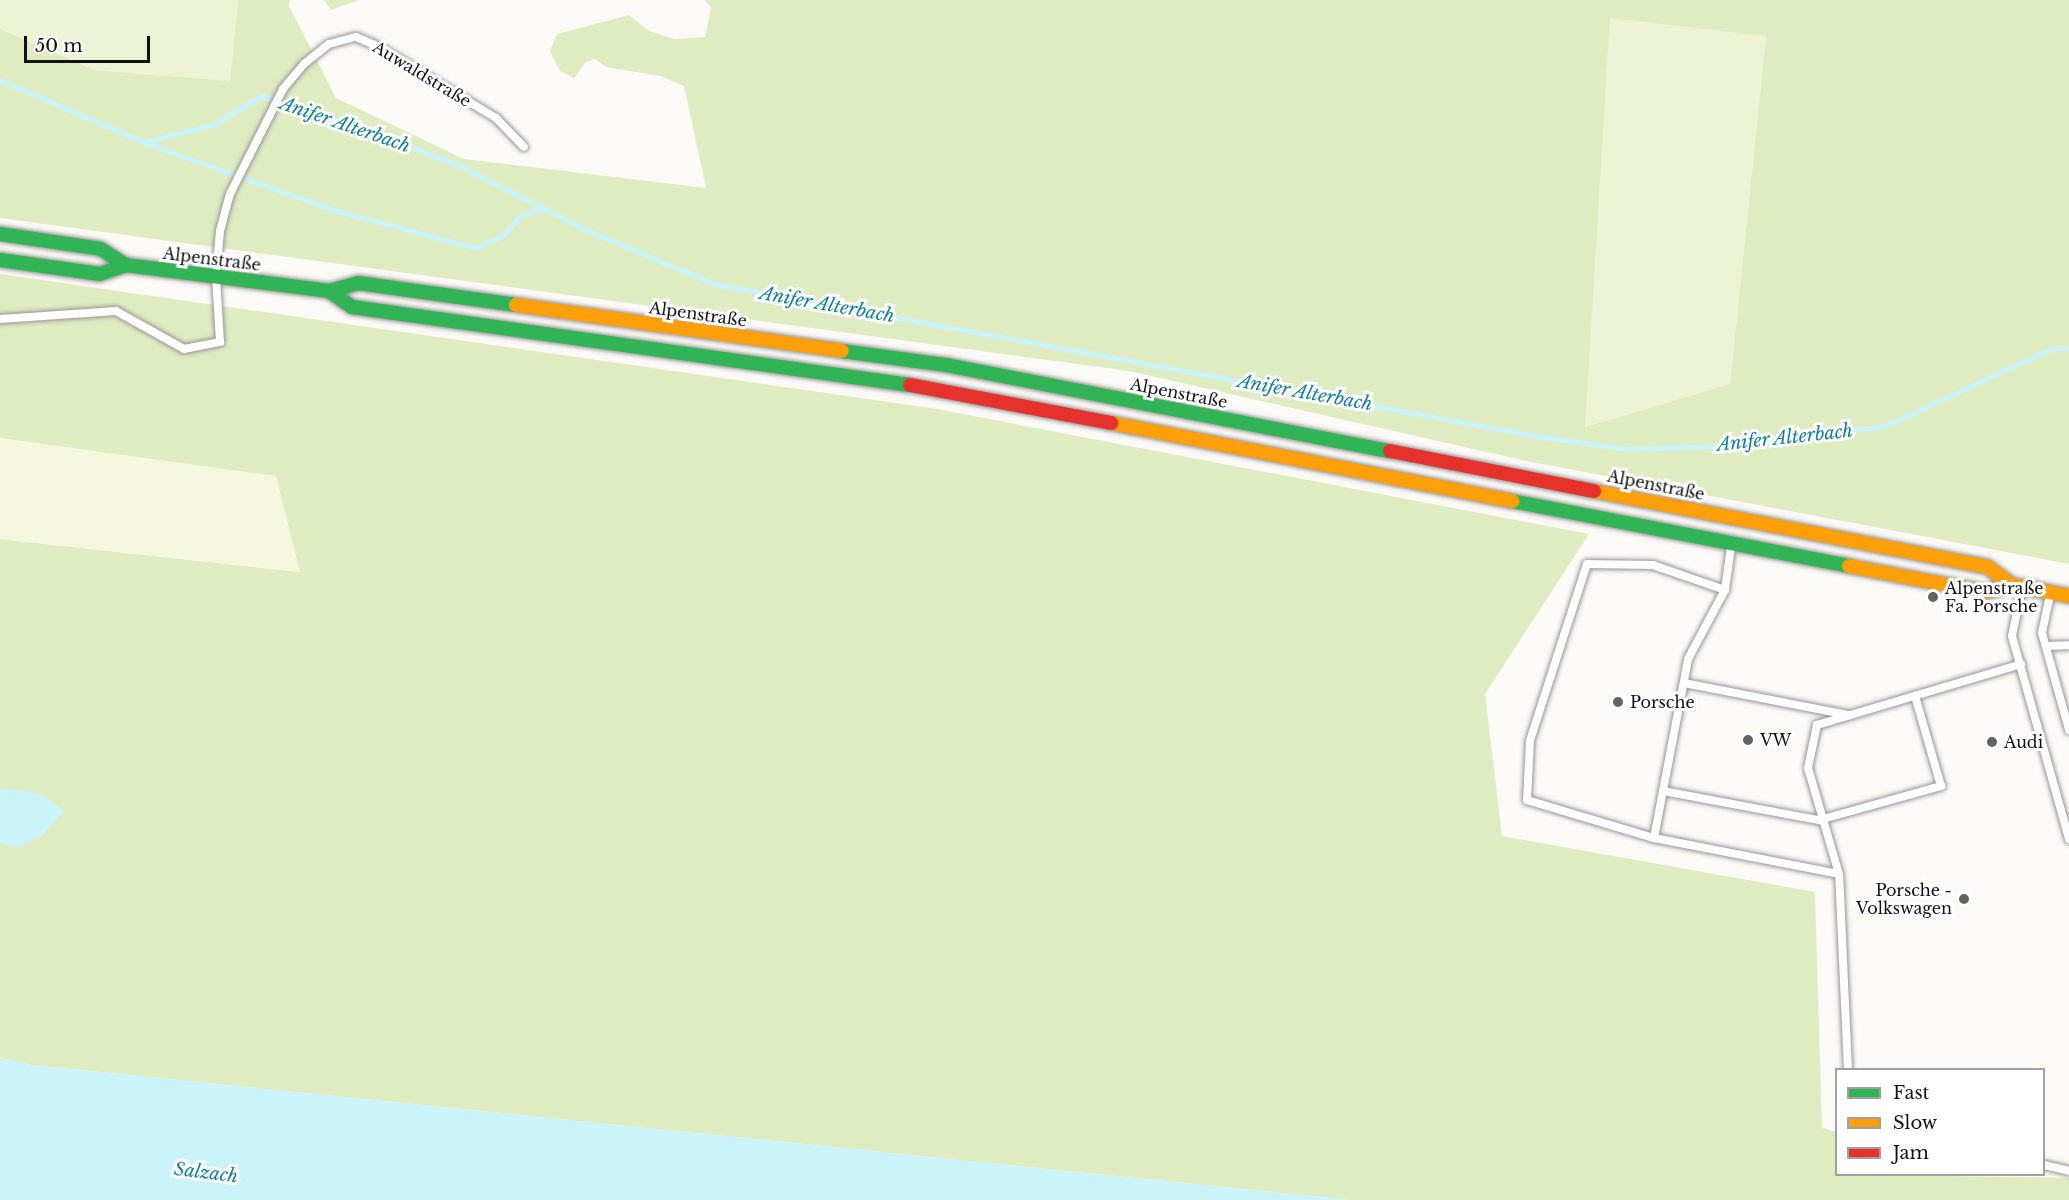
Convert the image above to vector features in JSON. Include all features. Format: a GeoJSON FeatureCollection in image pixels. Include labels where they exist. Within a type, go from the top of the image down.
{"type":"FeatureCollection","features":[{"type":"Feature","properties":{"kind":"main road","name":"Alpenstraße"},"geometry":{"type":"LineString","coordinates":[[0,234],[101,249],[126,265],[329,291],[358,283],[946,365],[1988,567],[2017,586]]}},
{"type":"Feature","properties":{"kind":"main road","name":"Alpenstraße"},"geometry":{"type":"LineString","coordinates":[[0,260],[100,274],[126,265]]}},
{"type":"Feature","properties":{"kind":"main road","name":"Alpenstraße"},"geometry":{"type":"LineString","coordinates":[[329,291],[352,307],[942,390],[1984,592],[2017,586],[2069,596]]}},
{"type":"Feature","properties":{"kind":"lane","name":"Auwaldstraße"},"geometry":{"type":"LineString","coordinates":[[0,318],[116,311],[184,349],[220,342],[216,276],[220,231],[230,194],[283,89],[304,64],[329,44],[356,38],[379,47],[496,118],[524,147]]}},
{"type":"Feature","properties":{"kind":"lane"},"geometry":{"type":"LineString","coordinates":[[1654,838],[1688,659],[1725,590],[1732,542]]}},
{"type":"Feature","properties":{"kind":"lane"},"geometry":{"type":"LineString","coordinates":[[1725,590],[1653,565],[1587,564],[1530,741],[1527,800],[1654,838],[1839,874]]}},
{"type":"Feature","properties":{"kind":"lane"},"geometry":{"type":"LineString","coordinates":[[2017,586],[2012,636],[2069,839]]}},
{"type":"Feature","properties":{"kind":"lane"},"geometry":{"type":"LineString","coordinates":[[2050,592],[2042,633],[2069,730]]}},
{"type":"Feature","properties":{"kind":"lane"},"geometry":{"type":"LineString","coordinates":[[2046,646],[2069,645]]}},
{"type":"Feature","properties":{"kind":"lane"},"geometry":{"type":"LineString","coordinates":[[1848,1068],[1839,874],[1808,768],[1817,725],[2020,664]]}},
{"type":"Feature","properties":{"kind":"lane"},"geometry":{"type":"LineString","coordinates":[[1684,682],[1851,715]]}},
{"type":"Feature","properties":{"kind":"lane"},"geometry":{"type":"LineString","coordinates":[[1663,791],[1824,820],[1941,786],[1915,696]]}},
{"type":"Feature","properties":{"kind":"lane"},"geometry":{"type":"LineString","coordinates":[[2045,1165],[2069,1171]]}},
{"type":"Feature","properties":{"kind":"green space"},"geometry":{"type":"Polygon","coordinates":[[[0,0],[238,0],[230,81],[93,70],[0,29],[0,0]]]}},
{"type":"Feature","properties":{"kind":"green space"},"geometry":{"type":"Polygon","coordinates":[[[238,0],[290,0],[289,6],[336,98],[464,159],[706,188],[684,86],[660,76],[606,67],[595,59],[586,62],[574,78],[560,71],[550,51],[557,34],[629,15],[649,31],[674,39],[705,37],[711,7],[704,0],[2069,0],[2069,564],[1526,461],[1129,371],[0,218],[0,29],[94,70],[230,81],[238,0]],[[1610,18],[1585,427],[1730,384],[1766,36],[1610,18]]]}},
{"type":"Feature","properties":{"kind":"green space"},"geometry":{"type":"Polygon","coordinates":[[[324,0],[359,0],[331,10],[324,0]]]}},
{"type":"Feature","properties":{"kind":"green space"},"geometry":{"type":"Polygon","coordinates":[[[1610,17],[1766,35],[1730,384],[1584,427],[1610,17]]]}},
{"type":"Feature","properties":{"kind":"green space"},"geometry":{"type":"Polygon","coordinates":[[[0,274],[937,409],[1589,534],[1485,694],[1502,836],[1815,892],[1822,1128],[1835,1132],[1835,1176],[2069,1178],[2069,1200],[1351,1200],[31,1065],[0,1058],[0,539],[300,572],[44,445],[0,438],[0,274]]]}},
{"type":"Feature","properties":{"kind":"green space"},"geometry":{"type":"Polygon","coordinates":[[[0,438],[276,476],[300,572],[0,539],[0,438]]]}},
{"type":"Feature","properties":{"kind":"water"},"geometry":{"type":"Polygon","coordinates":[[[0,788],[39,793],[64,811],[42,836],[18,847],[0,843],[0,788]]]}},
{"type":"Feature","properties":{"kind":"water","name":"Salzach"},"geometry":{"type":"Polygon","coordinates":[[[0,1058],[31,1065],[1351,1200],[0,1200],[0,1058]]]}},
{"type":"Feature","properties":{"kind":"waterway","name":"Anifer Alterbach"},"geometry":{"type":"LineString","coordinates":[[0,80],[144,142],[215,124],[261,96],[297,105],[458,165],[584,229],[715,284],[1536,436],[1627,449],[1742,445],[1885,426],[2053,348],[2069,348]]}},
{"type":"Feature","properties":{"kind":"waterway","name":"Anifer Alterbach"},"geometry":{"type":"LineString","coordinates":[[145,143],[334,210],[476,248],[503,235],[519,217],[543,208]]}},
{"type":"Feature","properties":{"kind":"traffic: fast"},"geometry":{"type":"LineString","coordinates":[[0,234],[101,249],[126,265],[329,291],[358,283],[516,305]]}},
{"type":"Feature","properties":{"kind":"traffic: fast"},"geometry":{"type":"LineString","coordinates":[[0,260],[100,274],[126,265]]}},
{"type":"Feature","properties":{"kind":"traffic: fast"},"geometry":{"type":"LineString","coordinates":[[329,291],[352,307],[910,385]]}},
{"type":"Feature","properties":{"kind":"traffic: fast"},"geometry":{"type":"LineString","coordinates":[[842,351],[946,365],[1390,451]]}},
{"type":"Feature","properties":{"kind":"traffic: fast"},"geometry":{"type":"LineString","coordinates":[[1512,501],[1849,566]]}},
{"type":"Feature","properties":{"kind":"traffic: slow"},"geometry":{"type":"LineString","coordinates":[[516,305],[842,351]]}},
{"type":"Feature","properties":{"kind":"traffic: slow"},"geometry":{"type":"LineString","coordinates":[[1111,423],[1512,501]]}},
{"type":"Feature","properties":{"kind":"traffic: slow"},"geometry":{"type":"LineString","coordinates":[[1594,491],[1988,567],[2012,585],[2069,596]]}},
{"type":"Feature","properties":{"kind":"traffic: slow"},"geometry":{"type":"LineString","coordinates":[[1849,566],[1984,592],[2012,585]]}},
{"type":"Feature","properties":{"kind":"traffic: jam"},"geometry":{"type":"LineString","coordinates":[[910,385],[1111,423]]}},
{"type":"Feature","properties":{"kind":"traffic: jam"},"geometry":{"type":"LineString","coordinates":[[1390,451],[1594,491]]}},
{"type":"Feature","properties":{"kind":"place","name":"Alpenstraße Fa. Porsche"},"geometry":{"type":"Point","coordinates":[1933,597]}},
{"type":"Feature","properties":{"kind":"place","name":"Porsche"},"geometry":{"type":"Point","coordinates":[1618,702]}},
{"type":"Feature","properties":{"kind":"place","name":"VW"},"geometry":{"type":"Point","coordinates":[1748,740]}},
{"type":"Feature","properties":{"kind":"place","name":"Audi"},"geometry":{"type":"Point","coordinates":[1992,742]}},
{"type":"Feature","properties":{"kind":"place","name":"Porsche - Volkswagen"},"geometry":{"type":"Point","coordinates":[1964,899]}}]}
